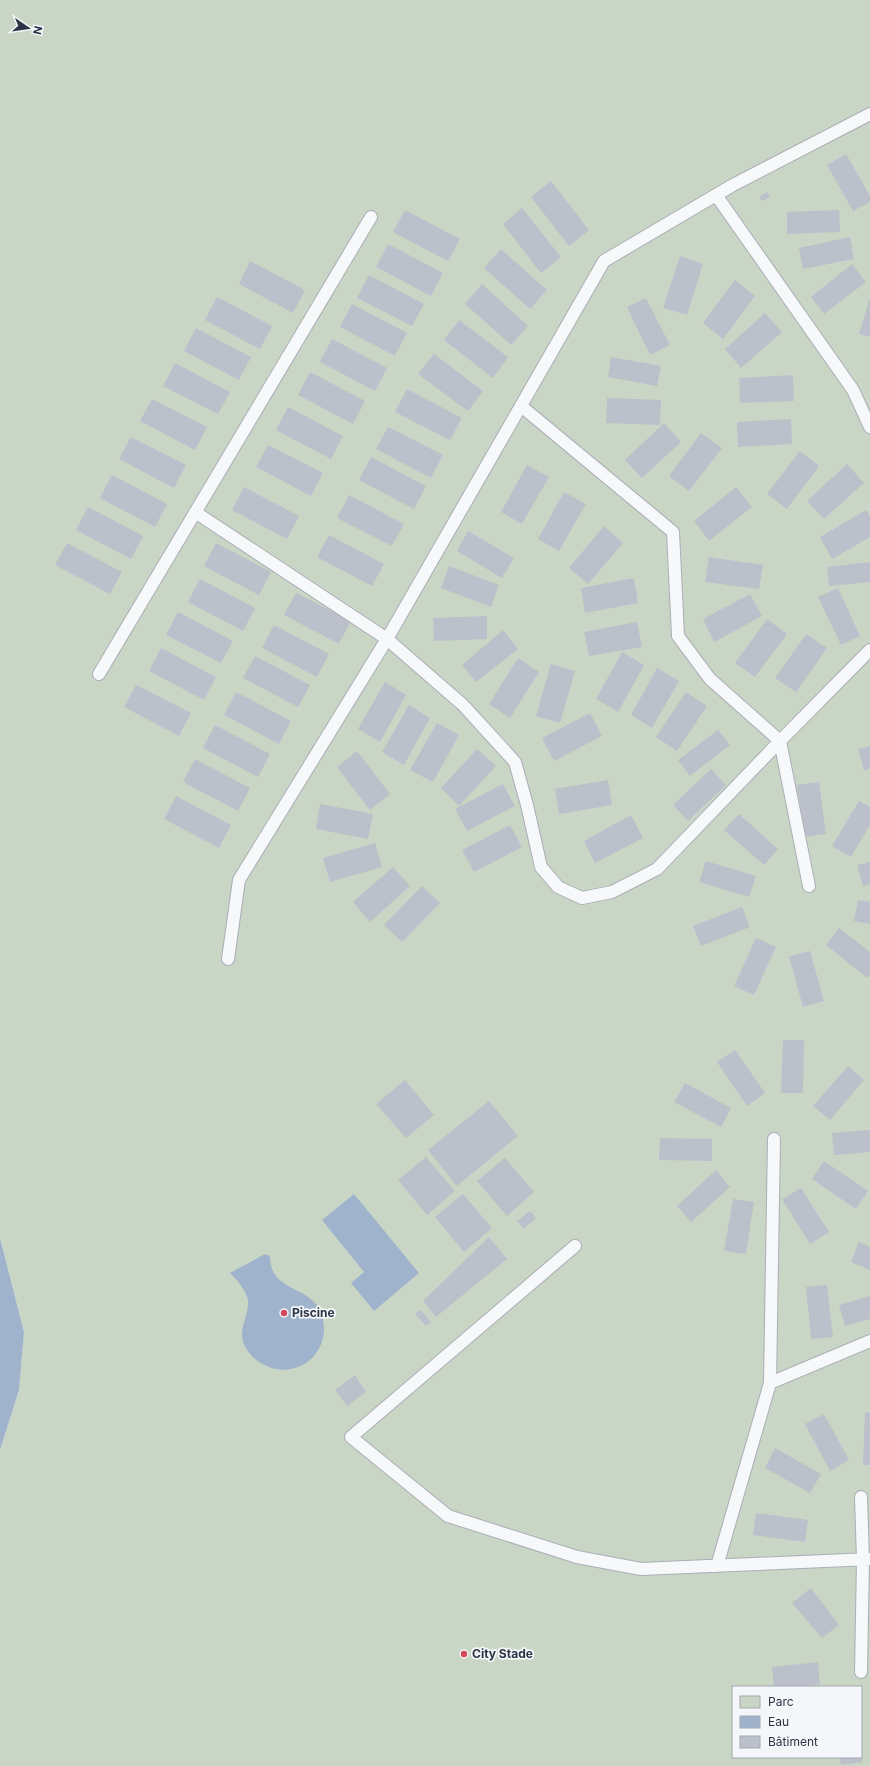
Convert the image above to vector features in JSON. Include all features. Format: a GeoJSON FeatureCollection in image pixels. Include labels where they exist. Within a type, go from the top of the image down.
{"type":"FeatureCollection","features":[{"type":"Feature","properties":{"kind":"lane"},"geometry":{"type":"LineString","coordinates":[[228,959],[239,880],[387,639],[604,260],[716,195],[870,114]]}},
{"type":"Feature","properties":{"kind":"lane"},"geometry":{"type":"LineString","coordinates":[[716,195],[853,390],[870,427]]}},
{"type":"Feature","properties":{"kind":"lane"},"geometry":{"type":"LineString","coordinates":[[99,674],[371,217]]}},
{"type":"Feature","properties":{"kind":"lane"},"geometry":{"type":"LineString","coordinates":[[521,406],[673,532],[678,636],[710,679],[780,741],[809,886]]}},
{"type":"Feature","properties":{"kind":"lane"},"geometry":{"type":"LineString","coordinates":[[195,512],[387,639],[463,705],[515,762],[527,805],[541,867],[558,887],[582,898],[612,892],[657,869],[870,650]]}},
{"type":"Feature","properties":{"kind":"lane"},"geometry":{"type":"LineString","coordinates":[[717,1566],[770,1383],[774,1139]]}},
{"type":"Feature","properties":{"kind":"lane"},"geometry":{"type":"LineString","coordinates":[[575,1246],[351,1437],[448,1516],[584,1558],[641,1569],[867,1560]]}},
{"type":"Feature","properties":{"kind":"lane"},"geometry":{"type":"LineString","coordinates":[[770,1383],[870,1341]]}},
{"type":"Feature","properties":{"kind":"lane"},"geometry":{"type":"LineString","coordinates":[[861,1497],[867,1560],[861,1672]]}},
{"type":"Feature","properties":{"kind":"green space"},"geometry":{"type":"Polygon","coordinates":[[[0,0],[870,0],[870,1766],[0,1766],[0,1450],[19,1390],[24,1332],[0,1238],[0,0]]]}},
{"type":"Feature","properties":{"kind":"water","name":"Piscine"},"geometry":{"type":"Polygon","coordinates":[[[354,1194],[419,1273],[374,1311],[351,1283],[364,1272],[322,1220],[354,1194]]]}},
{"type":"Feature","properties":{"kind":"water"},"geometry":{"type":"Polygon","coordinates":[[[0,1238],[24,1332],[19,1390],[0,1450],[0,1238]]]}},
{"type":"Feature","properties":{"kind":"water","name":"Piscine"},"geometry":{"type":"Polygon","coordinates":[[[265,1254],[270,1256],[272,1270],[279,1279],[307,1296],[316,1304],[322,1315],[324,1334],[319,1349],[312,1358],[305,1363],[289,1369],[281,1370],[273,1368],[258,1361],[248,1351],[242,1339],[242,1332],[248,1308],[248,1300],[241,1285],[230,1273],[265,1254]]]}},
{"type":"Feature","properties":{"kind":"building"},"geometry":{"type":"Polygon","coordinates":[[[846,154],[870,196],[870,202],[853,211],[827,165],[846,154]]]}},
{"type":"Feature","properties":{"kind":"building"},"geometry":{"type":"Polygon","coordinates":[[[551,181],[589,230],[569,246],[531,197],[551,181]]]}},
{"type":"Feature","properties":{"kind":"building"},"geometry":{"type":"Polygon","coordinates":[[[767,192],[770,197],[762,201],[759,197],[767,192]]]}},
{"type":"Feature","properties":{"kind":"building"},"geometry":{"type":"Polygon","coordinates":[[[522,208],[561,257],[541,273],[503,224],[522,208]]]}},
{"type":"Feature","properties":{"kind":"building"},"geometry":{"type":"Polygon","coordinates":[[[405,210],[460,239],[448,261],[393,232],[405,210]]]}},
{"type":"Feature","properties":{"kind":"building"},"geometry":{"type":"Polygon","coordinates":[[[839,210],[840,232],[787,234],[787,212],[839,210]]]}},
{"type":"Feature","properties":{"kind":"building"},"geometry":{"type":"Polygon","coordinates":[[[850,237],[854,259],[803,269],[799,248],[850,237]]]}},
{"type":"Feature","properties":{"kind":"building"},"geometry":{"type":"Polygon","coordinates":[[[388,244],[443,273],[431,296],[376,267],[388,244]]]}},
{"type":"Feature","properties":{"kind":"building"},"geometry":{"type":"Polygon","coordinates":[[[501,249],[547,290],[530,309],[484,268],[501,249]]]}},
{"type":"Feature","properties":{"kind":"building"},"geometry":{"type":"Polygon","coordinates":[[[680,256],[703,264],[687,315],[663,308],[680,256]]]}},
{"type":"Feature","properties":{"kind":"building"},"geometry":{"type":"Polygon","coordinates":[[[250,261],[305,290],[293,313],[239,284],[250,261]]]}},
{"type":"Feature","properties":{"kind":"building"},"geometry":{"type":"Polygon","coordinates":[[[852,264],[866,282],[824,314],[811,297],[852,264]]]}},
{"type":"Feature","properties":{"kind":"building"},"geometry":{"type":"Polygon","coordinates":[[[369,275],[424,304],[412,326],[357,298],[369,275]]]}},
{"type":"Feature","properties":{"kind":"building"},"geometry":{"type":"Polygon","coordinates":[[[735,280],[755,296],[723,339],[703,323],[735,280]]]}},
{"type":"Feature","properties":{"kind":"building"},"geometry":{"type":"Polygon","coordinates":[[[482,284],[528,326],[511,345],[465,304],[482,284]]]}},
{"type":"Feature","properties":{"kind":"building"},"geometry":{"type":"Polygon","coordinates":[[[217,297],[272,326],[260,349],[205,320],[217,297]]]}},
{"type":"Feature","properties":{"kind":"building"},"geometry":{"type":"Polygon","coordinates":[[[646,298],[670,345],[650,355],[627,307],[646,298]]]}},
{"type":"Feature","properties":{"kind":"building"},"geometry":{"type":"Polygon","coordinates":[[[870,298],[870,337],[859,334],[870,298]]]}},
{"type":"Feature","properties":{"kind":"building"},"geometry":{"type":"Polygon","coordinates":[[[352,304],[407,333],[395,356],[340,327],[352,304]]]}},
{"type":"Feature","properties":{"kind":"building"},"geometry":{"type":"Polygon","coordinates":[[[765,313],[782,332],[741,368],[725,349],[765,313]]]}},
{"type":"Feature","properties":{"kind":"building"},"geometry":{"type":"Polygon","coordinates":[[[459,320],[508,357],[493,378],[444,340],[459,320]]]}},
{"type":"Feature","properties":{"kind":"building"},"geometry":{"type":"Polygon","coordinates":[[[196,328],[251,357],[239,380],[184,351],[196,328]]]}},
{"type":"Feature","properties":{"kind":"building"},"geometry":{"type":"Polygon","coordinates":[[[332,339],[387,368],[375,391],[320,362],[332,339]]]}},
{"type":"Feature","properties":{"kind":"building"},"geometry":{"type":"Polygon","coordinates":[[[434,354],[483,391],[468,411],[418,374],[434,354]]]}},
{"type":"Feature","properties":{"kind":"building"},"geometry":{"type":"Polygon","coordinates":[[[611,357],[661,366],[657,386],[608,377],[611,357]]]}},
{"type":"Feature","properties":{"kind":"building"},"geometry":{"type":"Polygon","coordinates":[[[175,363],[230,392],[218,414],[163,386],[175,363]]]}},
{"type":"Feature","properties":{"kind":"building"},"geometry":{"type":"Polygon","coordinates":[[[310,372],[365,401],[353,424],[298,395],[310,372]]]}},
{"type":"Feature","properties":{"kind":"building"},"geometry":{"type":"Polygon","coordinates":[[[793,375],[794,401],[740,403],[739,378],[793,375]]]}},
{"type":"Feature","properties":{"kind":"building"},"geometry":{"type":"Polygon","coordinates":[[[407,389],[462,418],[450,440],[395,412],[407,389]]]}},
{"type":"Feature","properties":{"kind":"building"},"geometry":{"type":"Polygon","coordinates":[[[607,398],[661,400],[660,425],[606,423],[607,398]]]}},
{"type":"Feature","properties":{"kind":"building"},"geometry":{"type":"Polygon","coordinates":[[[152,399],[207,427],[195,450],[140,421],[152,399]]]}},
{"type":"Feature","properties":{"kind":"building"},"geometry":{"type":"Polygon","coordinates":[[[288,407],[343,436],[331,459],[276,430],[288,407]]]}},
{"type":"Feature","properties":{"kind":"building"},"geometry":{"type":"Polygon","coordinates":[[[791,419],[792,444],[738,447],[737,422],[791,419]]]}},
{"type":"Feature","properties":{"kind":"building"},"geometry":{"type":"Polygon","coordinates":[[[664,423],[681,442],[642,478],[625,460],[664,423]]]}},
{"type":"Feature","properties":{"kind":"building"},"geometry":{"type":"Polygon","coordinates":[[[388,427],[443,455],[431,478],[376,449],[388,427]]]}},
{"type":"Feature","properties":{"kind":"building"},"geometry":{"type":"Polygon","coordinates":[[[701,433],[722,448],[689,491],[669,476],[701,433]]]}},
{"type":"Feature","properties":{"kind":"building"},"geometry":{"type":"Polygon","coordinates":[[[131,437],[186,465],[174,488],[119,459],[131,437]]]}},
{"type":"Feature","properties":{"kind":"building"},"geometry":{"type":"Polygon","coordinates":[[[268,445],[323,473],[311,496],[256,467],[268,445]]]}},
{"type":"Feature","properties":{"kind":"building"},"geometry":{"type":"Polygon","coordinates":[[[800,451],[819,466],[787,509],[767,494],[800,451]]]}},
{"type":"Feature","properties":{"kind":"building"},"geometry":{"type":"Polygon","coordinates":[[[371,457],[426,486],[414,509],[359,480],[371,457]]]}},
{"type":"Feature","properties":{"kind":"building"},"geometry":{"type":"Polygon","coordinates":[[[847,464],[864,483],[824,519],[807,501],[847,464]]]}},
{"type":"Feature","properties":{"kind":"building"},"geometry":{"type":"Polygon","coordinates":[[[527,465],[549,477],[522,524],[501,512],[527,465]]]}},
{"type":"Feature","properties":{"kind":"building"},"geometry":{"type":"Polygon","coordinates":[[[112,475],[167,504],[155,527],[100,498],[112,475]]]}},
{"type":"Feature","properties":{"kind":"building"},"geometry":{"type":"Polygon","coordinates":[[[244,487],[299,516],[287,539],[232,510],[244,487]]]}},
{"type":"Feature","properties":{"kind":"building"},"geometry":{"type":"Polygon","coordinates":[[[736,487],[752,507],[709,541],[694,521],[736,487]]]}},
{"type":"Feature","properties":{"kind":"building"},"geometry":{"type":"Polygon","coordinates":[[[564,492],[586,504],[559,551],[538,539],[564,492]]]}},
{"type":"Feature","properties":{"kind":"building"},"geometry":{"type":"Polygon","coordinates":[[[349,495],[404,524],[392,546],[337,518],[349,495]]]}},
{"type":"Feature","properties":{"kind":"building"},"geometry":{"type":"Polygon","coordinates":[[[88,507],[143,536],[131,559],[76,530],[88,507]]]}},
{"type":"Feature","properties":{"kind":"building"},"geometry":{"type":"Polygon","coordinates":[[[866,510],[870,516],[870,537],[832,559],[820,537],[866,510]]]}},
{"type":"Feature","properties":{"kind":"building"},"geometry":{"type":"Polygon","coordinates":[[[604,526],[623,543],[588,584],[569,568],[604,526]]]}},
{"type":"Feature","properties":{"kind":"building"},"geometry":{"type":"Polygon","coordinates":[[[468,531],[514,558],[502,578],[457,551],[468,531]]]}},
{"type":"Feature","properties":{"kind":"building"},"geometry":{"type":"Polygon","coordinates":[[[329,535],[384,564],[372,586],[317,557],[329,535]]]}},
{"type":"Feature","properties":{"kind":"building"},"geometry":{"type":"Polygon","coordinates":[[[67,543],[122,572],[110,594],[55,565],[67,543]]]}},
{"type":"Feature","properties":{"kind":"building"},"geometry":{"type":"Polygon","coordinates":[[[216,543],[271,572],[259,595],[204,566],[216,543]]]}},
{"type":"Feature","properties":{"kind":"building"},"geometry":{"type":"Polygon","coordinates":[[[709,557],[763,565],[759,589],[705,582],[709,557]]]}},
{"type":"Feature","properties":{"kind":"building"},"geometry":{"type":"Polygon","coordinates":[[[870,562],[870,582],[829,586],[827,567],[870,562]]]}},
{"type":"Feature","properties":{"kind":"building"},"geometry":{"type":"Polygon","coordinates":[[[449,566],[499,585],[491,607],[441,588],[449,566]]]}},
{"type":"Feature","properties":{"kind":"building"},"geometry":{"type":"Polygon","coordinates":[[[634,578],[638,603],[585,613],[581,588],[634,578]]]}},
{"type":"Feature","properties":{"kind":"building"},"geometry":{"type":"Polygon","coordinates":[[[200,579],[255,608],[243,631],[188,602],[200,579]]]}},
{"type":"Feature","properties":{"kind":"building"},"geometry":{"type":"Polygon","coordinates":[[[838,588],[860,636],[841,645],[818,597],[838,588]]]}},
{"type":"Feature","properties":{"kind":"building"},"geometry":{"type":"Polygon","coordinates":[[[296,593],[351,621],[339,644],[284,615],[296,593]]]}},
{"type":"Feature","properties":{"kind":"building"},"geometry":{"type":"Polygon","coordinates":[[[750,594],[762,616],[714,642],[703,619],[750,594]]]}},
{"type":"Feature","properties":{"kind":"building"},"geometry":{"type":"Polygon","coordinates":[[[178,612],[233,641],[221,663],[166,635],[178,612]]]}},
{"type":"Feature","properties":{"kind":"building"},"geometry":{"type":"Polygon","coordinates":[[[487,616],[487,639],[434,641],[433,618],[487,616]]]}},
{"type":"Feature","properties":{"kind":"building"},"geometry":{"type":"Polygon","coordinates":[[[767,619],[787,634],[755,677],[735,663],[767,619]]]}},
{"type":"Feature","properties":{"kind":"building"},"geometry":{"type":"Polygon","coordinates":[[[637,622],[642,647],[589,656],[584,632],[637,622]]]}},
{"type":"Feature","properties":{"kind":"building"},"geometry":{"type":"Polygon","coordinates":[[[274,625],[329,654],[317,677],[262,648],[274,625]]]}},
{"type":"Feature","properties":{"kind":"building"},"geometry":{"type":"Polygon","coordinates":[[[503,630],[518,649],[476,682],[462,665],[503,630]]]}},
{"type":"Feature","properties":{"kind":"building"},"geometry":{"type":"Polygon","coordinates":[[[806,634],[827,648],[796,692],[775,678],[806,634]]]}},
{"type":"Feature","properties":{"kind":"building"},"geometry":{"type":"Polygon","coordinates":[[[161,648],[216,677],[204,700],[149,671],[161,648]]]}},
{"type":"Feature","properties":{"kind":"building"},"geometry":{"type":"Polygon","coordinates":[[[622,652],[644,665],[618,712],[596,699],[622,652]]]}},
{"type":"Feature","properties":{"kind":"building"},"geometry":{"type":"Polygon","coordinates":[[[255,656],[310,685],[298,707],[243,678],[255,656]]]}},
{"type":"Feature","properties":{"kind":"building"},"geometry":{"type":"Polygon","coordinates":[[[518,658],[539,672],[510,718],[489,704],[518,658]]]}},
{"type":"Feature","properties":{"kind":"building"},"geometry":{"type":"Polygon","coordinates":[[[551,664],[575,671],[560,723],[536,716],[551,664]]]}},
{"type":"Feature","properties":{"kind":"building"},"geometry":{"type":"Polygon","coordinates":[[[657,668],[679,681],[652,728],[631,715],[657,668]]]}},
{"type":"Feature","properties":{"kind":"building"},"geometry":{"type":"Polygon","coordinates":[[[385,682],[406,695],[380,742],[358,729],[385,682]]]}},
{"type":"Feature","properties":{"kind":"building"},"geometry":{"type":"Polygon","coordinates":[[[136,685],[191,713],[179,736],[124,707],[136,685]]]}},
{"type":"Feature","properties":{"kind":"building"},"geometry":{"type":"Polygon","coordinates":[[[236,692],[291,721],[279,744],[224,715],[236,692]]]}},
{"type":"Feature","properties":{"kind":"building"},"geometry":{"type":"Polygon","coordinates":[[[686,692],[707,706],[677,751],[656,737],[686,692]]]}},
{"type":"Feature","properties":{"kind":"building"},"geometry":{"type":"Polygon","coordinates":[[[409,705],[430,718],[404,765],[382,752],[409,705]]]}},
{"type":"Feature","properties":{"kind":"building"},"geometry":{"type":"Polygon","coordinates":[[[590,713],[602,736],[554,761],[542,738],[590,713]]]}},
{"type":"Feature","properties":{"kind":"building"},"geometry":{"type":"Polygon","coordinates":[[[437,723],[459,735],[433,782],[410,770],[437,723]]]}},
{"type":"Feature","properties":{"kind":"building"},"geometry":{"type":"Polygon","coordinates":[[[215,725],[270,754],[258,777],[203,748],[215,725]]]}},
{"type":"Feature","properties":{"kind":"building"},"geometry":{"type":"Polygon","coordinates":[[[718,730],[730,745],[690,776],[678,760],[718,730]]]}},
{"type":"Feature","properties":{"kind":"building"},"geometry":{"type":"Polygon","coordinates":[[[870,746],[870,769],[864,771],[858,749],[870,746]]]}},
{"type":"Feature","properties":{"kind":"building"},"geometry":{"type":"Polygon","coordinates":[[[477,749],[496,766],[459,806],[441,788],[477,749]]]}},
{"type":"Feature","properties":{"kind":"building"},"geometry":{"type":"Polygon","coordinates":[[[357,751],[390,794],[370,810],[337,767],[357,751]]]}},
{"type":"Feature","properties":{"kind":"building"},"geometry":{"type":"Polygon","coordinates":[[[195,759],[250,788],[238,811],[183,782],[195,759]]]}},
{"type":"Feature","properties":{"kind":"building"},"geometry":{"type":"Polygon","coordinates":[[[711,769],[726,785],[688,821],[673,805],[711,769]]]}},
{"type":"Feature","properties":{"kind":"building"},"geometry":{"type":"Polygon","coordinates":[[[608,780],[612,805],[559,814],[555,789],[608,780]]]}},
{"type":"Feature","properties":{"kind":"building"},"geometry":{"type":"Polygon","coordinates":[[[819,782],[826,834],[805,837],[797,785],[819,782]]]}},
{"type":"Feature","properties":{"kind":"building"},"geometry":{"type":"Polygon","coordinates":[[[503,784],[515,806],[467,831],[455,809],[503,784]]]}},
{"type":"Feature","properties":{"kind":"building"},"geometry":{"type":"Polygon","coordinates":[[[176,796],[231,825],[219,848],[164,819],[176,796]]]}},
{"type":"Feature","properties":{"kind":"building"},"geometry":{"type":"Polygon","coordinates":[[[859,801],[870,807],[870,825],[851,857],[832,846],[859,801]]]}},
{"type":"Feature","properties":{"kind":"building"},"geometry":{"type":"Polygon","coordinates":[[[320,804],[373,814],[368,839],[316,829],[320,804]]]}},
{"type":"Feature","properties":{"kind":"building"},"geometry":{"type":"Polygon","coordinates":[[[739,814],[778,849],[764,865],[724,830],[739,814]]]}},
{"type":"Feature","properties":{"kind":"building"},"geometry":{"type":"Polygon","coordinates":[[[631,815],[643,838],[595,863],[584,841],[631,815]]]}},
{"type":"Feature","properties":{"kind":"building"},"geometry":{"type":"Polygon","coordinates":[[[510,825],[522,847],[474,872],[462,850],[510,825]]]}},
{"type":"Feature","properties":{"kind":"building"},"geometry":{"type":"Polygon","coordinates":[[[375,843],[382,867],[330,882],[323,858],[375,843]]]}},
{"type":"Feature","properties":{"kind":"building"},"geometry":{"type":"Polygon","coordinates":[[[706,861],[756,876],[749,897],[699,882],[706,861]]]}},
{"type":"Feature","properties":{"kind":"building"},"geometry":{"type":"Polygon","coordinates":[[[870,862],[870,884],[863,886],[857,865],[870,862]]]}},
{"type":"Feature","properties":{"kind":"building"},"geometry":{"type":"Polygon","coordinates":[[[393,867],[410,886],[370,922],[353,902],[393,867]]]}},
{"type":"Feature","properties":{"kind":"building"},"geometry":{"type":"Polygon","coordinates":[[[422,886],[440,903],[402,942],[384,925],[422,886]]]}},
{"type":"Feature","properties":{"kind":"building"},"geometry":{"type":"Polygon","coordinates":[[[858,900],[870,902],[870,924],[854,921],[858,900]]]}},
{"type":"Feature","properties":{"kind":"building"},"geometry":{"type":"Polygon","coordinates":[[[742,907],[750,927],[701,946],[693,926],[742,907]]]}},
{"type":"Feature","properties":{"kind":"building"},"geometry":{"type":"Polygon","coordinates":[[[839,928],[870,952],[870,974],[867,978],[826,945],[839,928]]]}},
{"type":"Feature","properties":{"kind":"building"},"geometry":{"type":"Polygon","coordinates":[[[756,938],[776,947],[754,995],[734,986],[756,938]]]}},
{"type":"Feature","properties":{"kind":"building"},"geometry":{"type":"Polygon","coordinates":[[[810,951],[824,1001],[803,1007],[789,956],[810,951]]]}},
{"type":"Feature","properties":{"kind":"building"},"geometry":{"type":"Polygon","coordinates":[[[783,1040],[804,1040],[803,1093],[781,1093],[783,1040]]]}},
{"type":"Feature","properties":{"kind":"building"},"geometry":{"type":"Polygon","coordinates":[[[735,1050],[765,1093],[747,1106],[717,1062],[735,1050]]]}},
{"type":"Feature","properties":{"kind":"building"},"geometry":{"type":"Polygon","coordinates":[[[848,1066],[864,1080],[830,1120],[813,1106],[848,1066]]]}},
{"type":"Feature","properties":{"kind":"building"},"geometry":{"type":"Polygon","coordinates":[[[405,1080],[434,1115],[406,1138],[376,1104],[405,1080]]]}},
{"type":"Feature","properties":{"kind":"building"},"geometry":{"type":"Polygon","coordinates":[[[685,1083],[731,1108],[721,1127],[674,1102],[685,1083]]]}},
{"type":"Feature","properties":{"kind":"building"},"geometry":{"type":"Polygon","coordinates":[[[489,1101],[518,1136],[457,1186],[428,1150],[489,1101]]]}},
{"type":"Feature","properties":{"kind":"building"},"geometry":{"type":"Polygon","coordinates":[[[870,1130],[870,1152],[834,1155],[832,1133],[870,1130]]]}},
{"type":"Feature","properties":{"kind":"building"},"geometry":{"type":"Polygon","coordinates":[[[660,1138],[712,1139],[712,1161],[659,1160],[660,1138]]]}},
{"type":"Feature","properties":{"kind":"building"},"geometry":{"type":"Polygon","coordinates":[[[426,1157],[455,1191],[427,1215],[398,1180],[426,1157]]]}},
{"type":"Feature","properties":{"kind":"building"},"geometry":{"type":"Polygon","coordinates":[[[505,1158],[534,1192],[507,1216],[477,1181],[505,1158]]]}},
{"type":"Feature","properties":{"kind":"building"},"geometry":{"type":"Polygon","coordinates":[[[824,1161],[868,1191],[856,1209],[812,1179],[824,1161]]]}},
{"type":"Feature","properties":{"kind":"building"},"geometry":{"type":"Polygon","coordinates":[[[716,1170],[730,1187],[691,1222],[677,1206],[716,1170]]]}},
{"type":"Feature","properties":{"kind":"building"},"geometry":{"type":"Polygon","coordinates":[[[801,1188],[829,1232],[810,1244],[782,1199],[801,1188]]]}},
{"type":"Feature","properties":{"kind":"building"},"geometry":{"type":"Polygon","coordinates":[[[463,1194],[492,1228],[464,1252],[435,1217],[463,1194]]]}},
{"type":"Feature","properties":{"kind":"building"},"geometry":{"type":"Polygon","coordinates":[[[733,1199],[754,1202],[746,1254],[724,1251],[733,1199]]]}},
{"type":"Feature","properties":{"kind":"building"},"geometry":{"type":"Polygon","coordinates":[[[530,1211],[536,1218],[524,1229],[517,1221],[530,1211]]]}},
{"type":"Feature","properties":{"kind":"building"},"geometry":{"type":"Polygon","coordinates":[[[489,1237],[507,1259],[436,1317],[423,1301],[489,1237]]]}},
{"type":"Feature","properties":{"kind":"building"},"geometry":{"type":"Polygon","coordinates":[[[859,1242],[870,1247],[870,1270],[851,1262],[859,1242]]]}},
{"type":"Feature","properties":{"kind":"building"},"geometry":{"type":"Polygon","coordinates":[[[827,1285],[833,1337],[811,1339],[806,1287],[827,1285]]]}},
{"type":"Feature","properties":{"kind":"building"},"geometry":{"type":"Polygon","coordinates":[[[870,1296],[870,1319],[845,1326],[839,1305],[870,1296]]]}},
{"type":"Feature","properties":{"kind":"building"},"geometry":{"type":"Polygon","coordinates":[[[421,1310],[431,1322],[426,1326],[415,1314],[421,1310]]]}},
{"type":"Feature","properties":{"kind":"building"},"geometry":{"type":"Polygon","coordinates":[[[355,1375],[366,1392],[347,1406],[335,1390],[355,1375]]]}},
{"type":"Feature","properties":{"kind":"building"},"geometry":{"type":"Polygon","coordinates":[[[865,1412],[870,1413],[870,1465],[863,1465],[865,1412]]]}},
{"type":"Feature","properties":{"kind":"building"},"geometry":{"type":"Polygon","coordinates":[[[824,1414],[849,1460],[830,1471],[805,1424],[824,1414]]]}},
{"type":"Feature","properties":{"kind":"building"},"geometry":{"type":"Polygon","coordinates":[[[775,1448],[821,1474],[810,1493],[765,1468],[775,1448]]]}},
{"type":"Feature","properties":{"kind":"building"},"geometry":{"type":"Polygon","coordinates":[[[756,1513],[808,1520],[805,1542],[753,1535],[756,1513]]]}},
{"type":"Feature","properties":{"kind":"building"},"geometry":{"type":"Polygon","coordinates":[[[811,1588],[839,1625],[822,1638],[792,1603],[811,1588]]]}},
{"type":"Feature","properties":{"kind":"building"},"geometry":{"type":"Polygon","coordinates":[[[818,1662],[820,1684],[805,1686],[774,1686],[772,1667],[818,1662]]]}},
{"type":"Feature","properties":{"kind":"building"},"geometry":{"type":"Polygon","coordinates":[[[839,1758],[861,1758],[862,1762],[841,1765],[839,1758]]]}},
{"type":"Feature","properties":{"kind":"place","name":"Piscine"},"geometry":{"type":"Point","coordinates":[284,1313]}},
{"type":"Feature","properties":{"kind":"place","name":"City Stade"},"geometry":{"type":"Point","coordinates":[464,1654]}}]}
